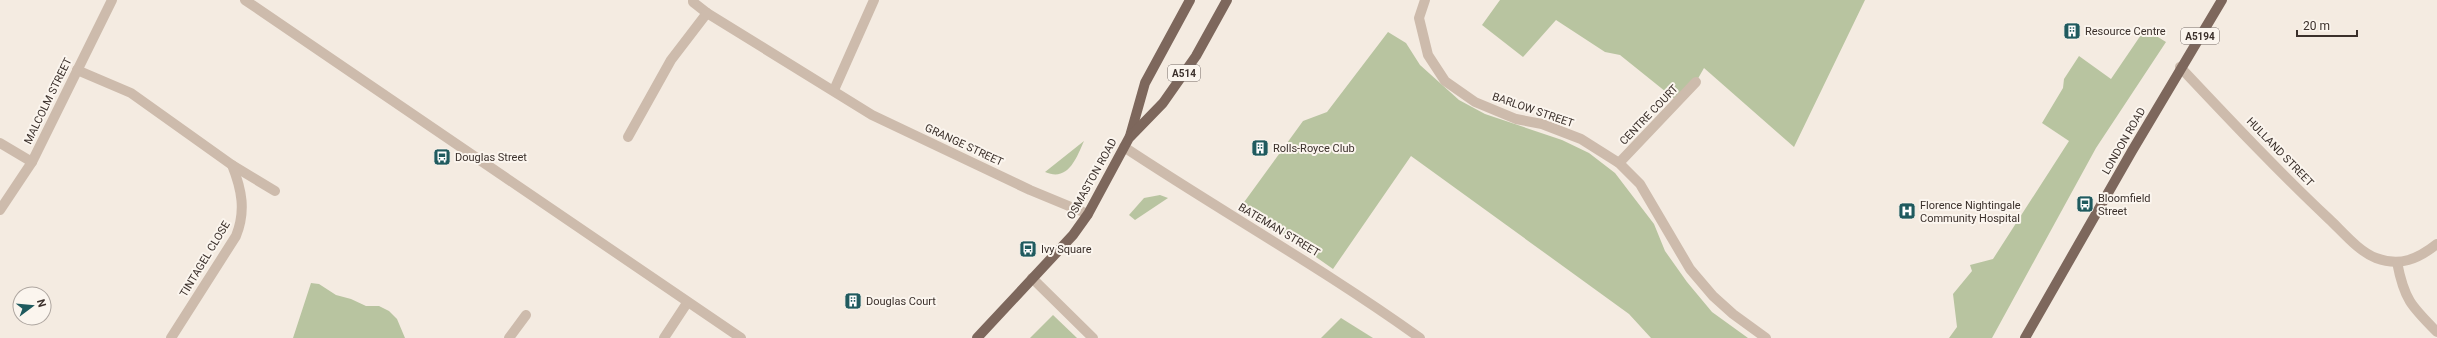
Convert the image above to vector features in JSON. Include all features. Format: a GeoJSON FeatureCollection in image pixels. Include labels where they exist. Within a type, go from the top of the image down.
{"type":"FeatureCollection","features":[{"type":"Feature","properties":{"kind":"main road","name":"OSMASTON ROAD"},"geometry":{"type":"LineString","coordinates":[[977,338],[1073,235],[1088,214],[1126,142],[1145,83],[1190,0]]}},
{"type":"Feature","properties":{"kind":"main road","name":"OSMASTON ROAD"},"geometry":{"type":"LineString","coordinates":[[1126,142],[1163,103],[1196,56],[1227,0]]}},
{"type":"Feature","properties":{"kind":"main road","name":"LONDON ROAD"},"geometry":{"type":"LineString","coordinates":[[2025,338],[2180,67],[2222,0]]}},
{"type":"Feature","properties":{"kind":"street","name":"MALCOLM STREET"},"geometry":{"type":"LineString","coordinates":[[0,210],[32,162],[112,0]]}},
{"type":"Feature","properties":{"kind":"street"},"geometry":{"type":"LineString","coordinates":[[245,0],[687,303],[741,338]]}},
{"type":"Feature","properties":{"kind":"street"},"geometry":{"type":"LineString","coordinates":[[834,90],[874,0]]}},
{"type":"Feature","properties":{"kind":"street","name":"BARLOW STREET"},"geometry":{"type":"LineString","coordinates":[[1425,0],[1419,18],[1428,55],[1445,81],[1475,102],[1516,119],[1542,124],[1581,139],[1619,163],[1640,184],[1690,269],[1713,296],[1733,314],[1766,338]]}},
{"type":"Feature","properties":{"kind":"street","name":"GRANGE STREET"},"geometry":{"type":"LineString","coordinates":[[693,1],[707,13],[834,90],[872,115],[1030,190],[1088,214]]}},
{"type":"Feature","properties":{"kind":"street"},"geometry":{"type":"LineString","coordinates":[[628,137],[671,60],[707,13]]}},
{"type":"Feature","properties":{"kind":"street","name":"HULLAND STREET"},"geometry":{"type":"LineString","coordinates":[[2180,67],[2311,202],[2364,252],[2376,258],[2398,262]]}},
{"type":"Feature","properties":{"kind":"street"},"geometry":{"type":"LineString","coordinates":[[77,70],[132,93],[232,165],[275,191]]}},
{"type":"Feature","properties":{"kind":"street","name":"CENTRE COURT"},"geometry":{"type":"LineString","coordinates":[[1619,163],[1696,82]]}},
{"type":"Feature","properties":{"kind":"street","name":"BATEMAN STREET"},"geometry":{"type":"LineString","coordinates":[[1126,142],[1190,190],[1363,297],[1420,338]]}},
{"type":"Feature","properties":{"kind":"street"},"geometry":{"type":"LineString","coordinates":[[0,143],[32,162]]}},
{"type":"Feature","properties":{"kind":"street","name":"TINTAGEL CLOSE"},"geometry":{"type":"LineString","coordinates":[[171,338],[236,236],[240,225],[242,197],[232,165]]}},
{"type":"Feature","properties":{"kind":"street"},"geometry":{"type":"LineString","coordinates":[[2437,244],[2413,260],[2398,262],[2402,287],[2411,306],[2437,332]]}},
{"type":"Feature","properties":{"kind":"street"},"geometry":{"type":"LineString","coordinates":[[1032,278],[1093,338]]}},
{"type":"Feature","properties":{"kind":"street"},"geometry":{"type":"LineString","coordinates":[[664,338],[687,303]]}},
{"type":"Feature","properties":{"kind":"street"},"geometry":{"type":"LineString","coordinates":[[509,338],[526,315]]}},
{"type":"Feature","properties":{"kind":"green space"},"geometry":{"type":"Polygon","coordinates":[[[1500,0],[1865,0],[1794,147],[1704,68],[1696,82],[1676,100],[1620,55],[1605,52],[1556,20],[1523,57],[1482,25],[1500,0]]]}},
{"type":"Feature","properties":{"kind":"green space"},"geometry":{"type":"Polygon","coordinates":[[[2145,29],[2166,42],[2096,148],[1992,338],[1949,338],[1957,327],[1953,294],[1972,271],[1970,265],[1993,259],[2069,141],[2042,123],[2063,88],[2064,79],[2079,56],[2111,79],[2145,29]]]}},
{"type":"Feature","properties":{"kind":"green space"},"geometry":{"type":"Polygon","coordinates":[[[1388,32],[1406,43],[1420,65],[1459,100],[1485,114],[1562,140],[1589,153],[1615,173],[1654,224],[1665,251],[1687,282],[1712,312],[1748,338],[1651,338],[1629,314],[1411,156],[1333,269],[1242,205],[1303,121],[1327,112],[1388,32]]]}},
{"type":"Feature","properties":{"kind":"green space"},"geometry":{"type":"Polygon","coordinates":[[[1084,141],[1078,155],[1070,167],[1065,171],[1060,174],[1045,172],[1084,141]]]}},
{"type":"Feature","properties":{"kind":"green space"},"geometry":{"type":"Polygon","coordinates":[[[1160,195],[1168,198],[1135,220],[1129,215],[1144,198],[1160,195]]]}},
{"type":"Feature","properties":{"kind":"green space"},"geometry":{"type":"Polygon","coordinates":[[[311,283],[319,284],[336,295],[351,299],[366,306],[379,306],[389,311],[397,319],[405,338],[293,338],[311,283]]]}},
{"type":"Feature","properties":{"kind":"green space"},"geometry":{"type":"Polygon","coordinates":[[[1053,315],[1077,338],[1030,338],[1053,315]]]}},
{"type":"Feature","properties":{"kind":"green space"},"geometry":{"type":"Polygon","coordinates":[[[1341,318],[1373,338],[1321,338],[1341,318]]]}},
{"type":"Feature","properties":{"kind":"place","name":"Resource Centre"},"geometry":{"type":"Point","coordinates":[2072,31]}},
{"type":"Feature","properties":{"kind":"place","name":"Rolls-Royce Club"},"geometry":{"type":"Point","coordinates":[1260,148]}},
{"type":"Feature","properties":{"kind":"place","name":"Douglas Street"},"geometry":{"type":"Point","coordinates":[442,157]}},
{"type":"Feature","properties":{"kind":"place","name":"Bloomfield Street"},"geometry":{"type":"Point","coordinates":[2085,204]}},
{"type":"Feature","properties":{"kind":"place","name":"Florence Nightingale Community Hospital"},"geometry":{"type":"Point","coordinates":[1907,211]}},
{"type":"Feature","properties":{"kind":"place","name":"Ivy Square"},"geometry":{"type":"Point","coordinates":[1028,249]}},
{"type":"Feature","properties":{"kind":"place","name":"Douglas Court"},"geometry":{"type":"Point","coordinates":[853,301]}}]}
